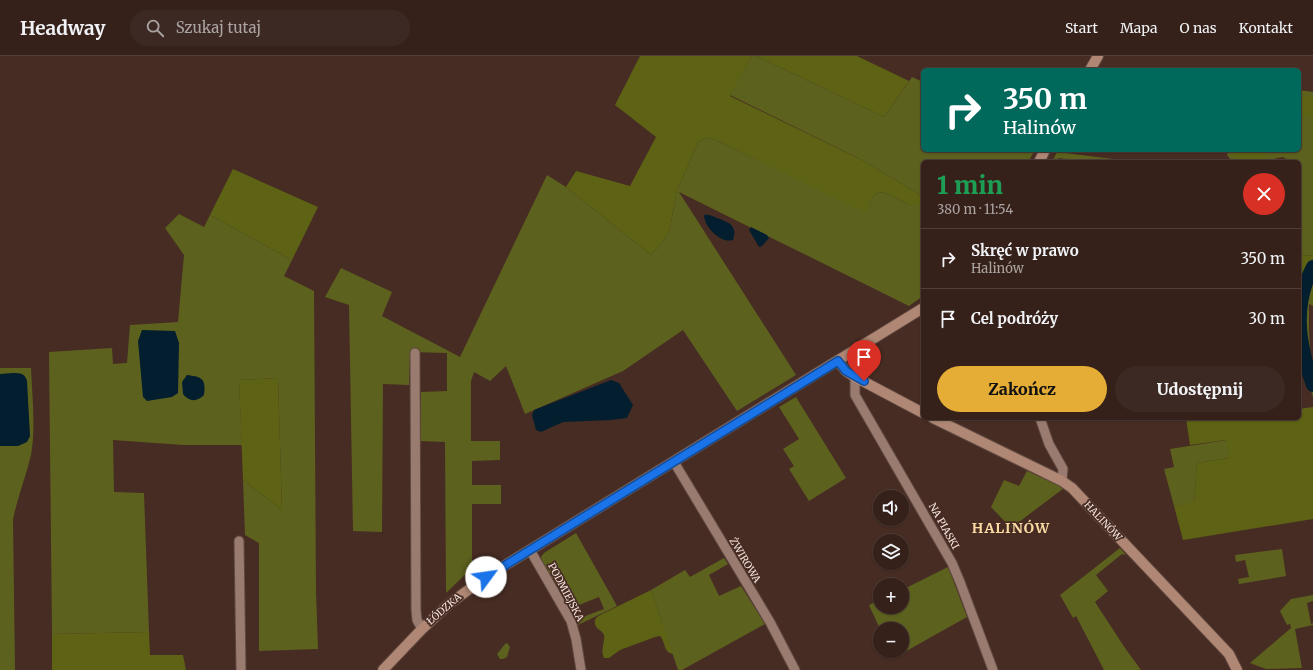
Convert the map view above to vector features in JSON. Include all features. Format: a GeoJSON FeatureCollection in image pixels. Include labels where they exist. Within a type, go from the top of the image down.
{"type":"FeatureCollection","features":[{"type":"Feature","properties":{"kind":"main road"},"geometry":{"type":"LineString","coordinates":[[1091,68],[1098,56]]}},
{"type":"Feature","properties":{"kind":"main road","name":"ŁÓDZKA"},"geometry":{"type":"LineString","coordinates":[[383,670],[422,629],[449,604],[467,590],[921,309]]}},
{"type":"Feature","properties":{"kind":"main road"},"geometry":{"type":"LineString","coordinates":[[838,361],[846,371],[859,379],[921,411]]}},
{"type":"Feature","properties":{"kind":"main road","name":"HALINÓW"},"geometry":{"type":"LineString","coordinates":[[937,420],[1062,481],[1072,488],[1229,654],[1235,669]]}},
{"type":"Feature","properties":{"kind":"street"},"geometry":{"type":"LineString","coordinates":[[415,353],[416,610],[417,620],[422,629]]}},
{"type":"Feature","properties":{"kind":"street","name":"NA PIASKI"},"geometry":{"type":"LineString","coordinates":[[859,379],[858,400],[952,563],[993,670]]}},
{"type":"Feature","properties":{"kind":"street"},"geometry":{"type":"LineString","coordinates":[[1041,420],[1049,444],[1063,469],[1062,481]]}},
{"type":"Feature","properties":{"kind":"street","name":"ŻWIROWA"},"geometry":{"type":"LineString","coordinates":[[674,462],[770,622],[795,670]]}},
{"type":"Feature","properties":{"kind":"street"},"geometry":{"type":"LineString","coordinates":[[239,541],[241,670]]}},
{"type":"Feature","properties":{"kind":"street","name":"PODMIEJSKA"},"geometry":{"type":"LineString","coordinates":[[530,550],[571,621],[576,639],[581,670]]}},
{"type":"Feature","properties":{"kind":"green space"},"geometry":{"type":"Polygon","coordinates":[[[640,56],[752,56],[730,96],[864,161],[921,195],[921,204],[919,205],[910,205],[885,193],[878,192],[873,196],[866,213],[716,140],[705,138],[698,143],[677,190],[670,228],[665,239],[651,255],[566,187],[576,171],[630,186],[656,137],[615,105],[640,56]]]}},
{"type":"Feature","properties":{"kind":"green space"},"geometry":{"type":"Polygon","coordinates":[[[752,56],[756,56],[884,117],[912,77],[921,81],[921,152],[1034,152],[1029,160],[921,160],[921,195],[864,161],[730,95],[752,56]]]}},
{"type":"Feature","properties":{"kind":"green space"},"geometry":{"type":"Polygon","coordinates":[[[756,56],[857,56],[909,81],[884,117],[756,56]]]}},
{"type":"Feature","properties":{"kind":"green space"},"geometry":{"type":"Polygon","coordinates":[[[1301,90],[1313,92],[1313,256],[1301,255],[1301,160],[1288,160],[1283,157],[1272,160],[1231,160],[1227,155],[1228,152],[1301,152],[1301,90]]]}},
{"type":"Feature","properties":{"kind":"green space"},"geometry":{"type":"Polygon","coordinates":[[[1301,94],[1313,97],[1313,115],[1305,118],[1301,117],[1301,94]]]}},
{"type":"Feature","properties":{"kind":"green space"},"geometry":{"type":"Polygon","coordinates":[[[705,138],[716,140],[866,212],[873,196],[878,192],[885,193],[910,205],[919,205],[921,204],[921,297],[909,306],[679,192],[796,375],[737,411],[683,330],[623,371],[525,414],[506,366],[490,381],[474,372],[471,381],[471,441],[500,441],[500,460],[472,461],[472,485],[501,485],[501,504],[472,504],[472,568],[446,593],[445,442],[420,441],[421,392],[447,391],[447,353],[410,352],[409,385],[383,384],[382,532],[353,531],[349,305],[325,297],[341,268],[392,292],[382,316],[460,357],[547,175],[566,187],[651,255],[665,239],[670,228],[677,190],[698,143],[705,138]]]}},
{"type":"Feature","properties":{"kind":"green space"},"geometry":{"type":"Polygon","coordinates":[[[1057,152],[1121,160],[1074,160],[1059,158],[1053,160],[1057,152]]]}},
{"type":"Feature","properties":{"kind":"green space"},"geometry":{"type":"Polygon","coordinates":[[[1230,152],[1265,152],[1267,155],[1265,159],[1238,160],[1230,152]]]}},
{"type":"Feature","properties":{"kind":"green space"},"geometry":{"type":"Polygon","coordinates":[[[233,169],[318,207],[292,260],[210,215],[233,169]]]}},
{"type":"Feature","properties":{"kind":"green space"},"geometry":{"type":"Polygon","coordinates":[[[179,214],[204,227],[210,215],[292,260],[284,276],[314,291],[316,592],[318,649],[259,651],[259,543],[245,535],[243,480],[282,510],[278,378],[239,380],[242,445],[183,445],[113,440],[114,492],[144,493],[149,632],[52,634],[49,352],[112,348],[113,364],[127,363],[130,325],[178,322],[184,255],[165,228],[179,214]]]}},
{"type":"Feature","properties":{"kind":"green space"},"geometry":{"type":"Polygon","coordinates":[[[1301,255],[1313,256],[1313,259],[1302,278],[1301,255]]]}},
{"type":"Feature","properties":{"kind":"green space"},"geometry":{"type":"Polygon","coordinates":[[[1313,259],[1313,306],[1309,304],[1309,329],[1311,369],[1313,373],[1313,397],[1305,371],[1301,372],[1302,278],[1313,259]]]}},
{"type":"Feature","properties":{"kind":"green space"},"geometry":{"type":"Polygon","coordinates":[[[0,368],[31,368],[33,400],[33,434],[31,455],[13,520],[15,670],[0,670],[0,368]]]}},
{"type":"Feature","properties":{"kind":"green space"},"geometry":{"type":"Polygon","coordinates":[[[278,378],[282,510],[243,480],[239,380],[278,378]]]}},
{"type":"Feature","properties":{"kind":"green space"},"geometry":{"type":"Polygon","coordinates":[[[796,397],[846,478],[809,501],[789,469],[794,466],[783,449],[799,439],[779,407],[796,397]]]}},
{"type":"Feature","properties":{"kind":"green space"},"geometry":{"type":"Polygon","coordinates":[[[1313,407],[1313,519],[1183,540],[1174,506],[1194,502],[1197,463],[1229,458],[1226,440],[1190,445],[1186,420],[1301,420],[1301,409],[1313,407]]]}},
{"type":"Feature","properties":{"kind":"green space"},"geometry":{"type":"Polygon","coordinates":[[[1227,440],[1229,458],[1197,463],[1194,503],[1174,506],[1164,469],[1174,467],[1170,449],[1227,440]]]}},
{"type":"Feature","properties":{"kind":"green space"},"geometry":{"type":"Polygon","coordinates":[[[1027,471],[1064,488],[1011,528],[991,507],[1004,480],[1019,486],[1027,471]]]}},
{"type":"Feature","properties":{"kind":"green space"},"geometry":{"type":"Polygon","coordinates":[[[576,533],[617,606],[578,625],[575,620],[604,609],[599,597],[569,609],[541,557],[544,553],[576,533]]]}},
{"type":"Feature","properties":{"kind":"green space"},"geometry":{"type":"Polygon","coordinates":[[[1120,548],[1126,555],[1122,554],[1096,575],[1108,591],[1095,602],[1141,670],[1104,670],[1076,616],[1073,618],[1060,595],[1120,548]]]}},
{"type":"Feature","properties":{"kind":"green space"},"geometry":{"type":"Polygon","coordinates":[[[1282,549],[1286,576],[1239,584],[1238,579],[1249,577],[1245,560],[1236,562],[1235,555],[1282,549]]]}},
{"type":"Feature","properties":{"kind":"green space"},"geometry":{"type":"Polygon","coordinates":[[[724,558],[728,564],[709,575],[719,596],[741,586],[765,624],[682,670],[678,670],[651,590],[685,570],[690,577],[724,558]]]}},
{"type":"Feature","properties":{"kind":"green space"},"geometry":{"type":"Polygon","coordinates":[[[948,567],[967,617],[909,649],[909,622],[877,622],[873,614],[909,614],[909,586],[948,567]]]}},
{"type":"Feature","properties":{"kind":"green space"},"geometry":{"type":"Polygon","coordinates":[[[651,590],[673,654],[666,649],[660,636],[620,650],[609,658],[604,658],[602,652],[604,635],[595,625],[596,618],[651,590]]]}},
{"type":"Feature","properties":{"kind":"green space"},"geometry":{"type":"Polygon","coordinates":[[[1313,595],[1313,601],[1307,603],[1311,624],[1313,623],[1313,625],[1295,629],[1302,668],[1266,669],[1250,663],[1291,628],[1290,624],[1287,625],[1280,611],[1291,599],[1313,595]]]}},
{"type":"Feature","properties":{"kind":"green space"},"geometry":{"type":"Polygon","coordinates":[[[873,603],[873,614],[869,605],[873,603]]]}},
{"type":"Feature","properties":{"kind":"green space"},"geometry":{"type":"Polygon","coordinates":[[[149,632],[150,655],[183,655],[186,670],[52,670],[52,634],[149,632]]]}},
{"type":"Feature","properties":{"kind":"green space"},"geometry":{"type":"Polygon","coordinates":[[[507,643],[510,647],[507,657],[500,659],[497,654],[507,643]]]}},
{"type":"Feature","properties":{"kind":"water"},"geometry":{"type":"Polygon","coordinates":[[[704,215],[712,216],[731,225],[734,231],[733,240],[728,241],[714,234],[707,225],[704,215]]]}},
{"type":"Feature","properties":{"kind":"water"},"geometry":{"type":"Polygon","coordinates":[[[751,227],[767,235],[769,238],[762,246],[759,247],[749,230],[751,227]]]}},
{"type":"Feature","properties":{"kind":"water"},"geometry":{"type":"Polygon","coordinates":[[[142,330],[175,331],[179,343],[178,393],[172,397],[147,401],[143,397],[138,341],[142,330]]]}},
{"type":"Feature","properties":{"kind":"water"},"geometry":{"type":"Polygon","coordinates":[[[0,374],[22,374],[25,376],[27,381],[30,436],[27,442],[18,446],[0,446],[0,374]]]}},
{"type":"Feature","properties":{"kind":"water"},"geometry":{"type":"Polygon","coordinates":[[[187,375],[200,378],[204,382],[204,395],[199,399],[190,400],[183,394],[182,382],[187,375]]]}},
{"type":"Feature","properties":{"kind":"water"},"geometry":{"type":"Polygon","coordinates":[[[611,380],[619,383],[633,405],[627,418],[563,422],[541,432],[536,430],[532,415],[534,410],[611,380]]]}},
{"type":"Feature","properties":{"kind":"waterway"},"geometry":{"type":"LineString","coordinates":[[1301,304],[1306,282],[1313,267]]}},
{"type":"Feature","properties":{"kind":"waterway"},"geometry":{"type":"LineString","coordinates":[[1301,340],[1313,385]]}},
{"type":"Feature","properties":{"kind":"district","name":"HALINÓW"},"geometry":{"type":"Point","coordinates":[1011,528]}},
{"type":"Feature","properties":{"kind":"route"},"geometry":{"type":"LineString","coordinates":[[486,577],[838,361],[846,371],[864,381]]}}]}
